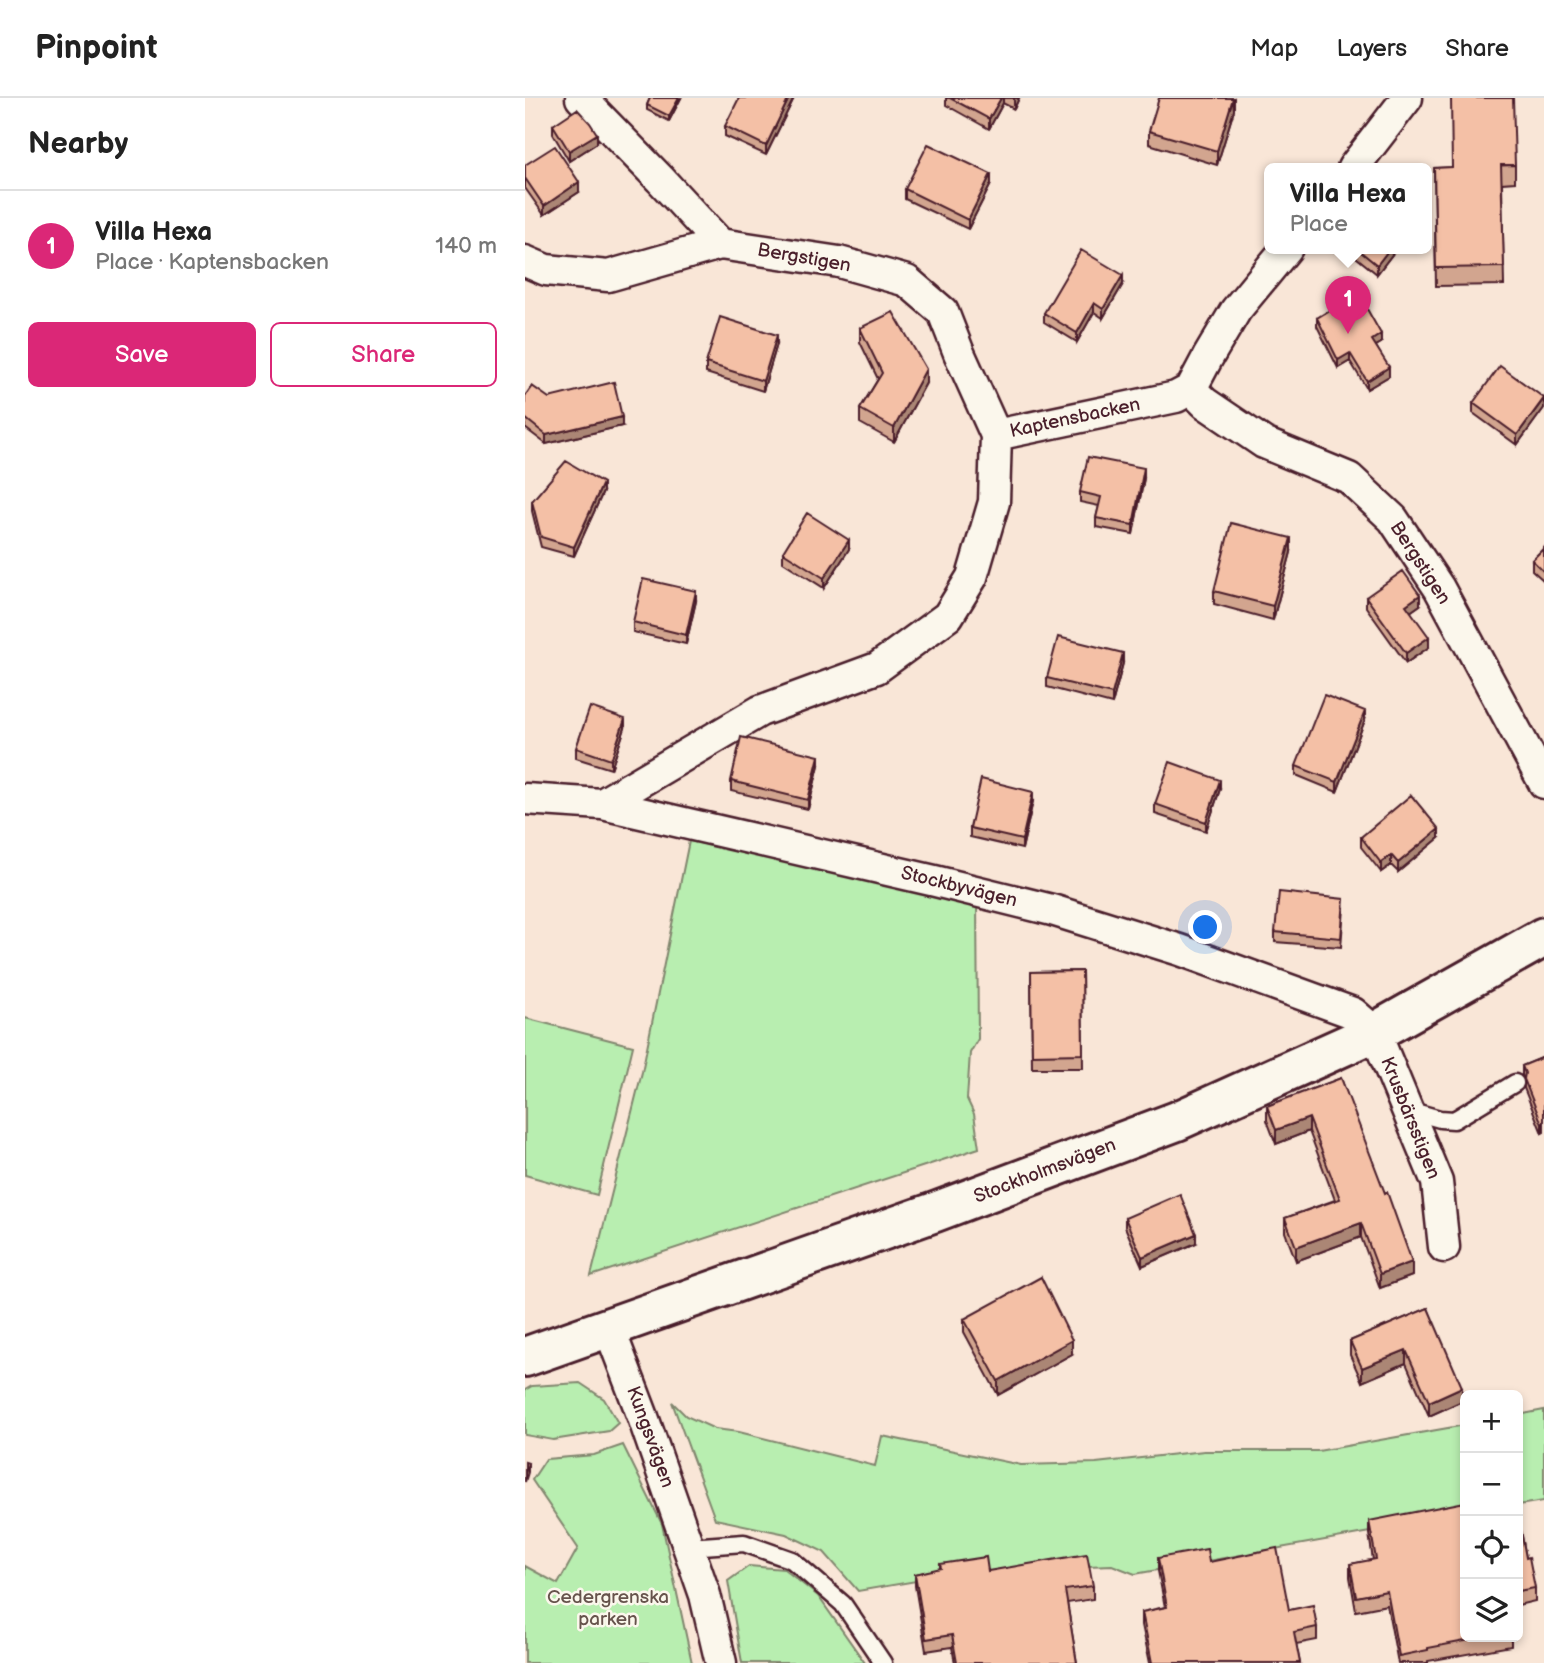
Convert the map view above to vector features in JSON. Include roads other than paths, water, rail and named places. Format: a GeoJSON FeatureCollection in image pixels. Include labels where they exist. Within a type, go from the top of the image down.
{"type":"FeatureCollection","features":[{"type":"Feature","properties":{"kind":"street"},"geometry":{"type":"LineString","coordinates":[[525,261],[545,270],[608,276],[720,244],[581,98]]}},
{"type":"Feature","properties":{"kind":"street"},"geometry":{"type":"LineString","coordinates":[[1357,163],[1407,98]]}},
{"type":"Feature","properties":{"kind":"street","name":"Bergstigen"},"geometry":{"type":"LineString","coordinates":[[720,244],[839,262],[907,281],[943,312],[996,435]]}},
{"type":"Feature","properties":{"kind":"street"},"geometry":{"type":"LineString","coordinates":[[1191,389],[1236,310],[1282,254]]}},
{"type":"Feature","properties":{"kind":"street","name":"Bergstigen"},"geometry":{"type":"LineString","coordinates":[[1191,389],[1205,403],[1264,443],[1349,478],[1393,519],[1439,588],[1542,777]]}},
{"type":"Feature","properties":{"kind":"street","name":"Kaptensbacken"},"geometry":{"type":"LineString","coordinates":[[602,804],[760,711],[877,668],[948,616],[972,577],[994,502],[996,435],[1176,397],[1191,389]]}},
{"type":"Feature","properties":{"kind":"street","name":"Stockbyvägen"},"geometry":{"type":"LineString","coordinates":[[525,799],[602,804],[1052,910],[1179,950],[1353,1013],[1375,1031]]}},
{"type":"Feature","properties":{"kind":"street","name":"Stockholmsvägen"},"geometry":{"type":"LineString","coordinates":[[525,1357],[922,1217],[1177,1121],[1375,1031],[1544,937]]}},
{"type":"Feature","properties":{"kind":"street","name":"Krusbärsstigen"},"geometry":{"type":"LineString","coordinates":[[1375,1031],[1437,1182],[1444,1247]]}},
{"type":"Feature","properties":{"kind":"street","name":"Kungsvägen"},"geometry":{"type":"LineString","coordinates":[[609,1328],[689,1547],[705,1595],[721,1663]]}},
{"type":"Feature","properties":{"kind":"lane"},"geometry":{"type":"LineString","coordinates":[[1408,1110],[1440,1119],[1454,1119],[1515,1083]]}},
{"type":"Feature","properties":{"kind":"lane"},"geometry":{"type":"LineString","coordinates":[[689,1547],[744,1544],[792,1560],[843,1604],[883,1663]]}},
{"type":"Feature","properties":{"kind":"place","name":"Villa Hexa"},"geometry":{"type":"Point","coordinates":[1348,334]}},
{"type":"Feature","properties":{"kind":"park label","name":"Cedergrenska parken"},"geometry":{"type":"Point","coordinates":[608,1608]}}]}
